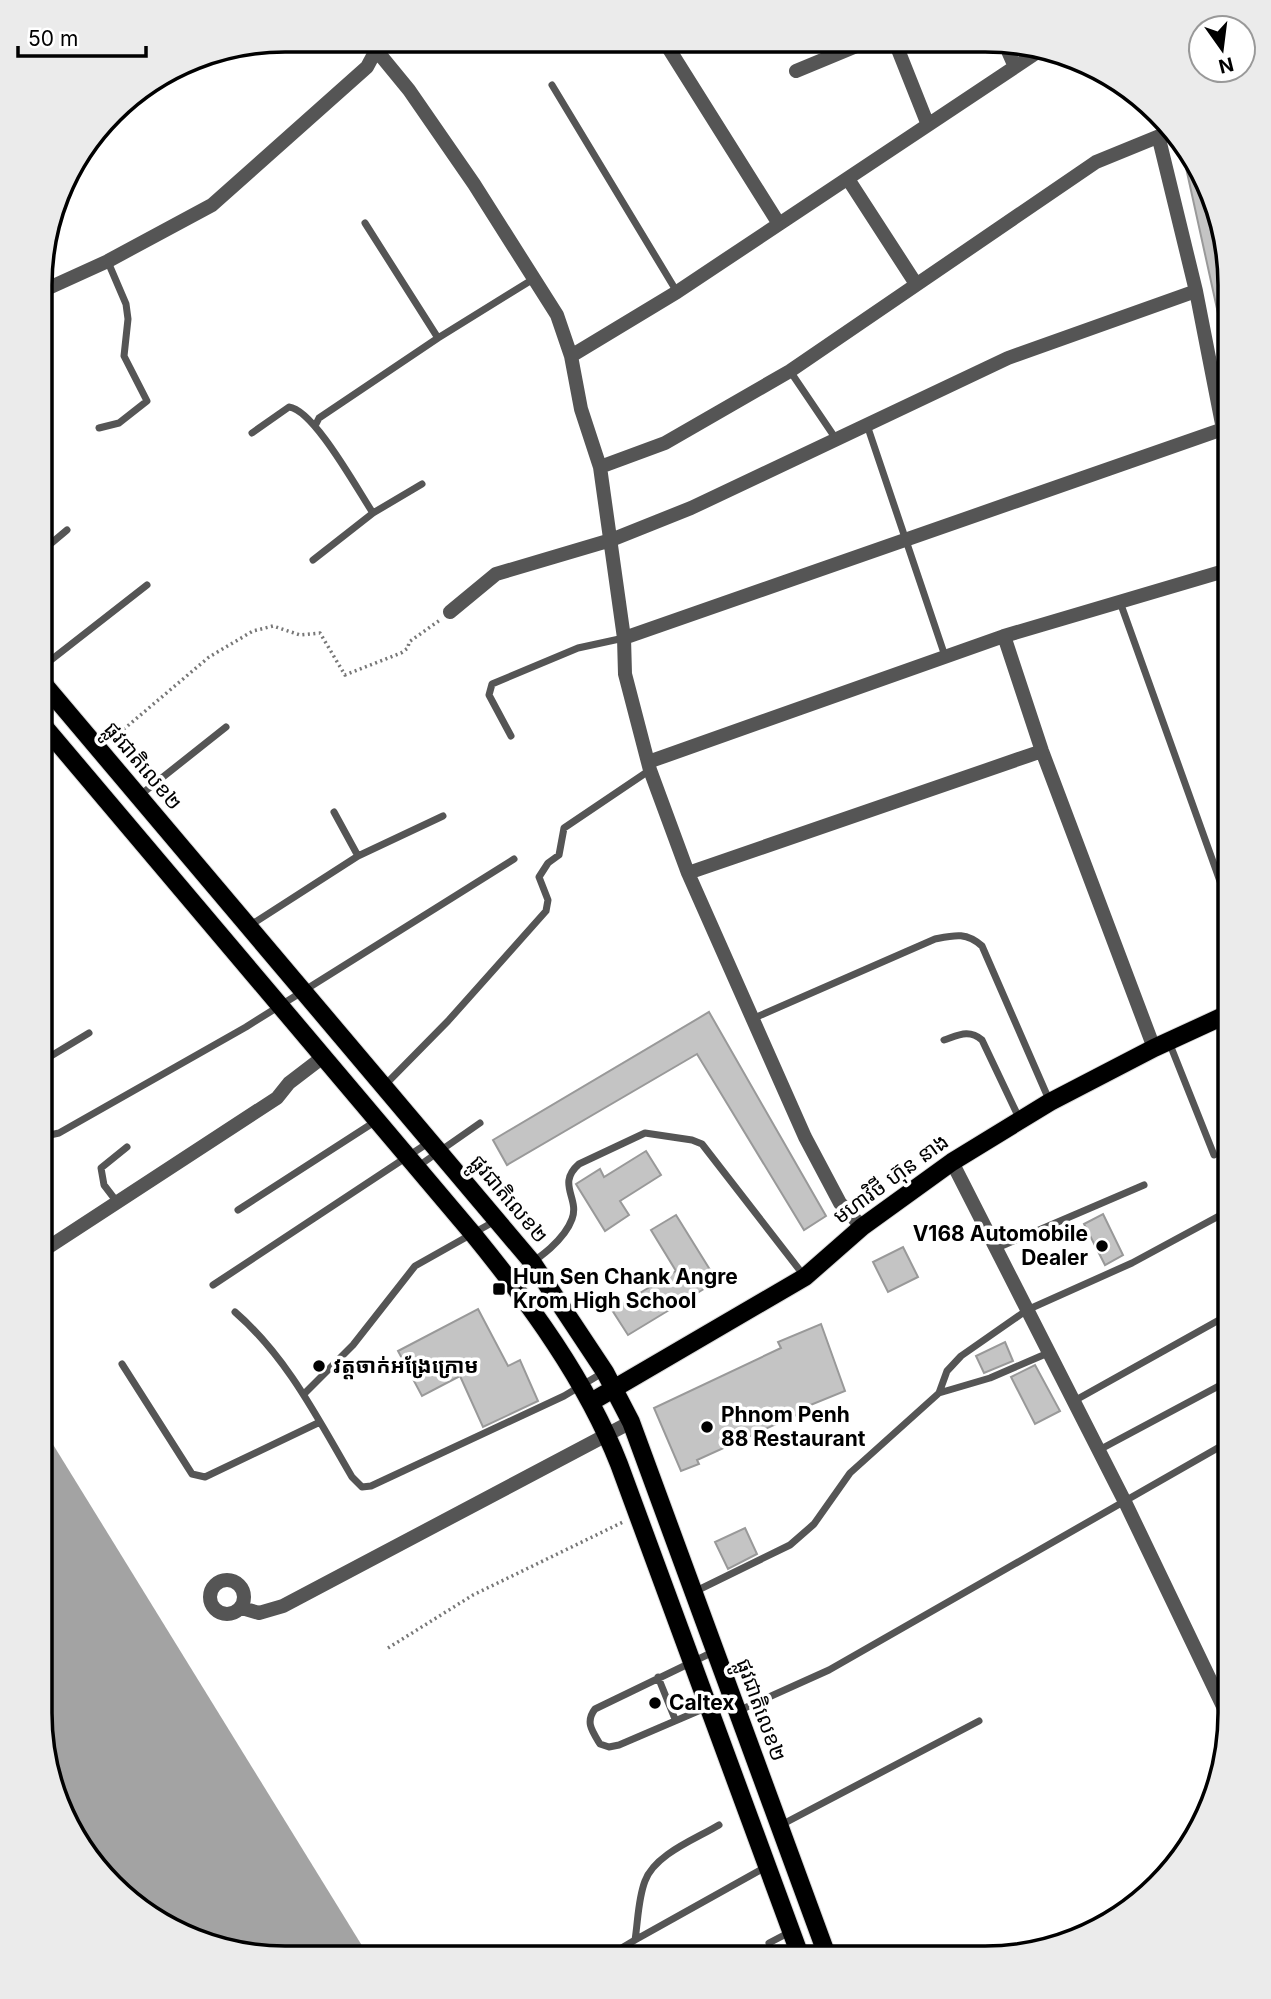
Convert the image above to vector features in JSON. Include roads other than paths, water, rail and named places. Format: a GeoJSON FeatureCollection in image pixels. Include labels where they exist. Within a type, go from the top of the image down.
{"type":"FeatureCollection","features":[{"type":"Feature","properties":{"kind":"main road","name":"ផ្លូវជាតិលេខ២"},"geometry":{"type":"LineString","coordinates":[[52,694],[531,1262],[609,1380],[631,1422],[824,1946]]}},
{"type":"Feature","properties":{"kind":"main road"},"geometry":{"type":"LineString","coordinates":[[52,721],[67,712]]}},
{"type":"Feature","properties":{"kind":"main road"},"geometry":{"type":"LineString","coordinates":[[52,736],[473,1234],[509,1279],[585,1394],[606,1432],[797,1946]]}},
{"type":"Feature","properties":{"kind":"main road"},"geometry":{"type":"LineString","coordinates":[[177,886],[200,868]]}},
{"type":"Feature","properties":{"kind":"main road","name":"មហាវិថី ហ៊ុន នាង"},"geometry":{"type":"LineString","coordinates":[[585,1394],[805,1277],[862,1227],[952,1162],[1050,1102],[1161,1044],[1218,1018]]}},
{"type":"Feature","properties":{"kind":"street"},"geometry":{"type":"LineString","coordinates":[[52,286],[108,261],[212,205],[367,67],[376,52]]}},
{"type":"Feature","properties":{"kind":"street"},"geometry":{"type":"LineString","coordinates":[[383,52],[558,315],[571,356],[581,410],[600,467],[624,638],[625,674],[649,766],[688,873],[751,1020],[840,1203],[862,1227]]}},
{"type":"Feature","properties":{"kind":"street"},"geometry":{"type":"LineString","coordinates":[[671,52],[779,224]]}},
{"type":"Feature","properties":{"kind":"street"},"geometry":{"type":"LineString","coordinates":[[796,71],[842,52]]}},
{"type":"Feature","properties":{"kind":"street"},"geometry":{"type":"LineString","coordinates":[[899,52],[928,125]]}},
{"type":"Feature","properties":{"kind":"street"},"geometry":{"type":"LineString","coordinates":[[1009,54],[1015,67]]}},
{"type":"Feature","properties":{"kind":"street"},"geometry":{"type":"LineString","coordinates":[[571,356],[677,292],[1030,57]]}},
{"type":"Feature","properties":{"kind":"street"},"geometry":{"type":"LineString","coordinates":[[600,467],[665,443],[790,371],[1096,162],[1123,149],[1163,136],[1218,403]]}},
{"type":"Feature","properties":{"kind":"street"},"geometry":{"type":"LineString","coordinates":[[848,179],[916,284]]}},
{"type":"Feature","properties":{"kind":"street"},"geometry":{"type":"LineString","coordinates":[[450,612],[496,574],[611,540],[691,508],[1009,358],[1196,291]]}},
{"type":"Feature","properties":{"kind":"street"},"geometry":{"type":"LineString","coordinates":[[624,638],[1218,431]]}},
{"type":"Feature","properties":{"kind":"street"},"geometry":{"type":"LineString","coordinates":[[649,766],[945,656],[1218,573]]}},
{"type":"Feature","properties":{"kind":"street"},"geometry":{"type":"LineString","coordinates":[[1004,636],[1042,751],[1161,1044]]}},
{"type":"Feature","properties":{"kind":"street"},"geometry":{"type":"LineString","coordinates":[[688,873],[1042,751]]}},
{"type":"Feature","properties":{"kind":"street"},"geometry":{"type":"LineString","coordinates":[[52,1245],[277,1098],[289,1083],[323,1057]]}},
{"type":"Feature","properties":{"kind":"street"},"geometry":{"type":"LineString","coordinates":[[952,1162],[1125,1502],[1218,1696]]}},
{"type":"Feature","properties":{"kind":"street"},"geometry":{"type":"LineString","coordinates":[[242,1608],[259,1613],[283,1606],[606,1432],[631,1422]]}},
{"type":"Feature","properties":{"kind":"lane"},"geometry":{"type":"LineString","coordinates":[[552,85],[677,292]]}},
{"type":"Feature","properties":{"kind":"lane"},"geometry":{"type":"LineString","coordinates":[[365,223],[438,338]]}},
{"type":"Feature","properties":{"kind":"lane"},"geometry":{"type":"LineString","coordinates":[[99,428],[119,423],[147,401],[124,356],[128,319],[126,304],[108,261]]}},
{"type":"Feature","properties":{"kind":"lane"},"geometry":{"type":"LineString","coordinates":[[316,425],[319,418],[438,338],[535,278]]}},
{"type":"Feature","properties":{"kind":"lane"},"geometry":{"type":"LineString","coordinates":[[790,371],[836,439]]}},
{"type":"Feature","properties":{"kind":"lane"},"geometry":{"type":"LineString","coordinates":[[252,433],[289,407],[298,408],[316,425],[373,513]]}},
{"type":"Feature","properties":{"kind":"lane"},"geometry":{"type":"LineString","coordinates":[[867,424],[945,656]]}},
{"type":"Feature","properties":{"kind":"lane"},"geometry":{"type":"LineString","coordinates":[[313,560],[373,513],[422,484]]}},
{"type":"Feature","properties":{"kind":"lane"},"geometry":{"type":"LineString","coordinates":[[52,543],[68,530]]}},
{"type":"Feature","properties":{"kind":"lane"},"geometry":{"type":"LineString","coordinates":[[52,659],[147,585]]}},
{"type":"Feature","properties":{"kind":"lane"},"geometry":{"type":"LineString","coordinates":[[1120,601],[1218,875]]}},
{"type":"Feature","properties":{"kind":"lane"},"geometry":{"type":"LineString","coordinates":[[511,736],[489,695],[492,684],[578,649],[624,638]]}},
{"type":"Feature","properties":{"kind":"lane"},"geometry":{"type":"LineString","coordinates":[[138,796],[226,727]]}},
{"type":"Feature","properties":{"kind":"lane"},"geometry":{"type":"LineString","coordinates":[[384,1086],[448,1021],[546,911],[548,900],[539,877],[548,863],[559,855],[564,828],[649,766]]}},
{"type":"Feature","properties":{"kind":"lane"},"geometry":{"type":"LineString","coordinates":[[334,812],[358,856]]}},
{"type":"Feature","properties":{"kind":"lane"},"geometry":{"type":"LineString","coordinates":[[248,926],[358,856],[443,816]]}},
{"type":"Feature","properties":{"kind":"lane"},"geometry":{"type":"LineString","coordinates":[[52,1134],[151,1083],[305,992],[514,859]]}},
{"type":"Feature","properties":{"kind":"lane"},"geometry":{"type":"LineString","coordinates":[[751,1020],[935,939],[959,934],[973,938],[982,946],[1050,1102]]}},
{"type":"Feature","properties":{"kind":"lane"},"geometry":{"type":"LineString","coordinates":[[944,1040],[966,1032],[975,1034],[982,1040],[1020,1121]]}},
{"type":"Feature","properties":{"kind":"lane"},"geometry":{"type":"LineString","coordinates":[[52,1055],[89,1033]]}},
{"type":"Feature","properties":{"kind":"lane"},"geometry":{"type":"LineString","coordinates":[[1161,1044],[1214,1155]]}},
{"type":"Feature","properties":{"kind":"lane"},"geometry":{"type":"LineString","coordinates":[[238,1210],[377,1121]]}},
{"type":"Feature","properties":{"kind":"lane"},"geometry":{"type":"LineString","coordinates":[[213,1285],[412,1162],[435,1145],[480,1124]]}},
{"type":"Feature","properties":{"kind":"lane"},"geometry":{"type":"LineString","coordinates":[[509,1279],[565,1233],[574,1215],[568,1179],[570,1171],[579,1164],[645,1133],[702,1144],[805,1277]]}},
{"type":"Feature","properties":{"kind":"lane"},"geometry":{"type":"LineString","coordinates":[[412,1162],[435,1145]]}},
{"type":"Feature","properties":{"kind":"lane"},"geometry":{"type":"LineString","coordinates":[[118,1202],[104,1185],[101,1168],[127,1147]]}},
{"type":"Feature","properties":{"kind":"lane"},"geometry":{"type":"LineString","coordinates":[[997,1248],[1144,1185]]}},
{"type":"Feature","properties":{"kind":"lane"},"geometry":{"type":"LineString","coordinates":[[939,1393],[947,1371],[961,1356],[1027,1310],[1132,1263],[1218,1216]]}},
{"type":"Feature","properties":{"kind":"lane"},"geometry":{"type":"LineString","coordinates":[[304,1394],[353,1345],[415,1266],[496,1220]]}},
{"type":"Feature","properties":{"kind":"lane"},"geometry":{"type":"LineString","coordinates":[[235,1312],[256,1330],[304,1394],[357,1483],[371,1486],[585,1394]]}},
{"type":"Feature","properties":{"kind":"lane"},"geometry":{"type":"LineString","coordinates":[[1074,1401],[1218,1321]]}},
{"type":"Feature","properties":{"kind":"lane"},"geometry":{"type":"LineString","coordinates":[[694,1593],[790,1545],[814,1524],[850,1473],[939,1393],[990,1378],[1048,1353]]}},
{"type":"Feature","properties":{"kind":"lane"},"geometry":{"type":"LineString","coordinates":[[122,1364],[192,1474],[198,1476],[205,1477],[320,1422]]}},
{"type":"Feature","properties":{"kind":"lane"},"geometry":{"type":"LineString","coordinates":[[1099,1450],[1218,1386]]}},
{"type":"Feature","properties":{"kind":"lane"},"geometry":{"type":"LineString","coordinates":[[715,1651],[691,1660],[595,1709],[589,1717],[589,1724],[600,1744],[609,1747],[708,1705],[734,1704],[829,1670],[1218,1448]]}},
{"type":"Feature","properties":{"kind":"lane"},"geometry":{"type":"LineString","coordinates":[[658,1677],[675,1719]]}},
{"type":"Feature","properties":{"kind":"lane"},"geometry":{"type":"LineString","coordinates":[[780,1826],[979,1721]]}},
{"type":"Feature","properties":{"kind":"lane"},"geometry":{"type":"LineString","coordinates":[[635,1940],[645,1880],[652,1869],[663,1859],[719,1825]]}},
{"type":"Feature","properties":{"kind":"lane"},"geometry":{"type":"LineString","coordinates":[[625,1946],[768,1866]]}},
{"type":"Feature","properties":{"kind":"lane"},"geometry":{"type":"LineString","coordinates":[[769,1943],[791,1931]]}},
{"type":"Feature","properties":{"kind":"place","name":"V168 Automobile Dealer"},"geometry":{"type":"Point","coordinates":[1102,1246]}},
{"type":"Feature","properties":{"kind":"place","name":"Hun Sen Chank Angre Krom High School"},"geometry":{"type":"Point","coordinates":[499,1289]}},
{"type":"Feature","properties":{"kind":"place","name":"វត្តចាក់អង្រែក្រោម"},"geometry":{"type":"Point","coordinates":[319,1366]}},
{"type":"Feature","properties":{"kind":"place","name":"Phnom Penh 88 Restaurant"},"geometry":{"type":"Point","coordinates":[707,1427]}},
{"type":"Feature","properties":{"kind":"place","name":"Caltex"},"geometry":{"type":"Point","coordinates":[655,1703]}}]}
